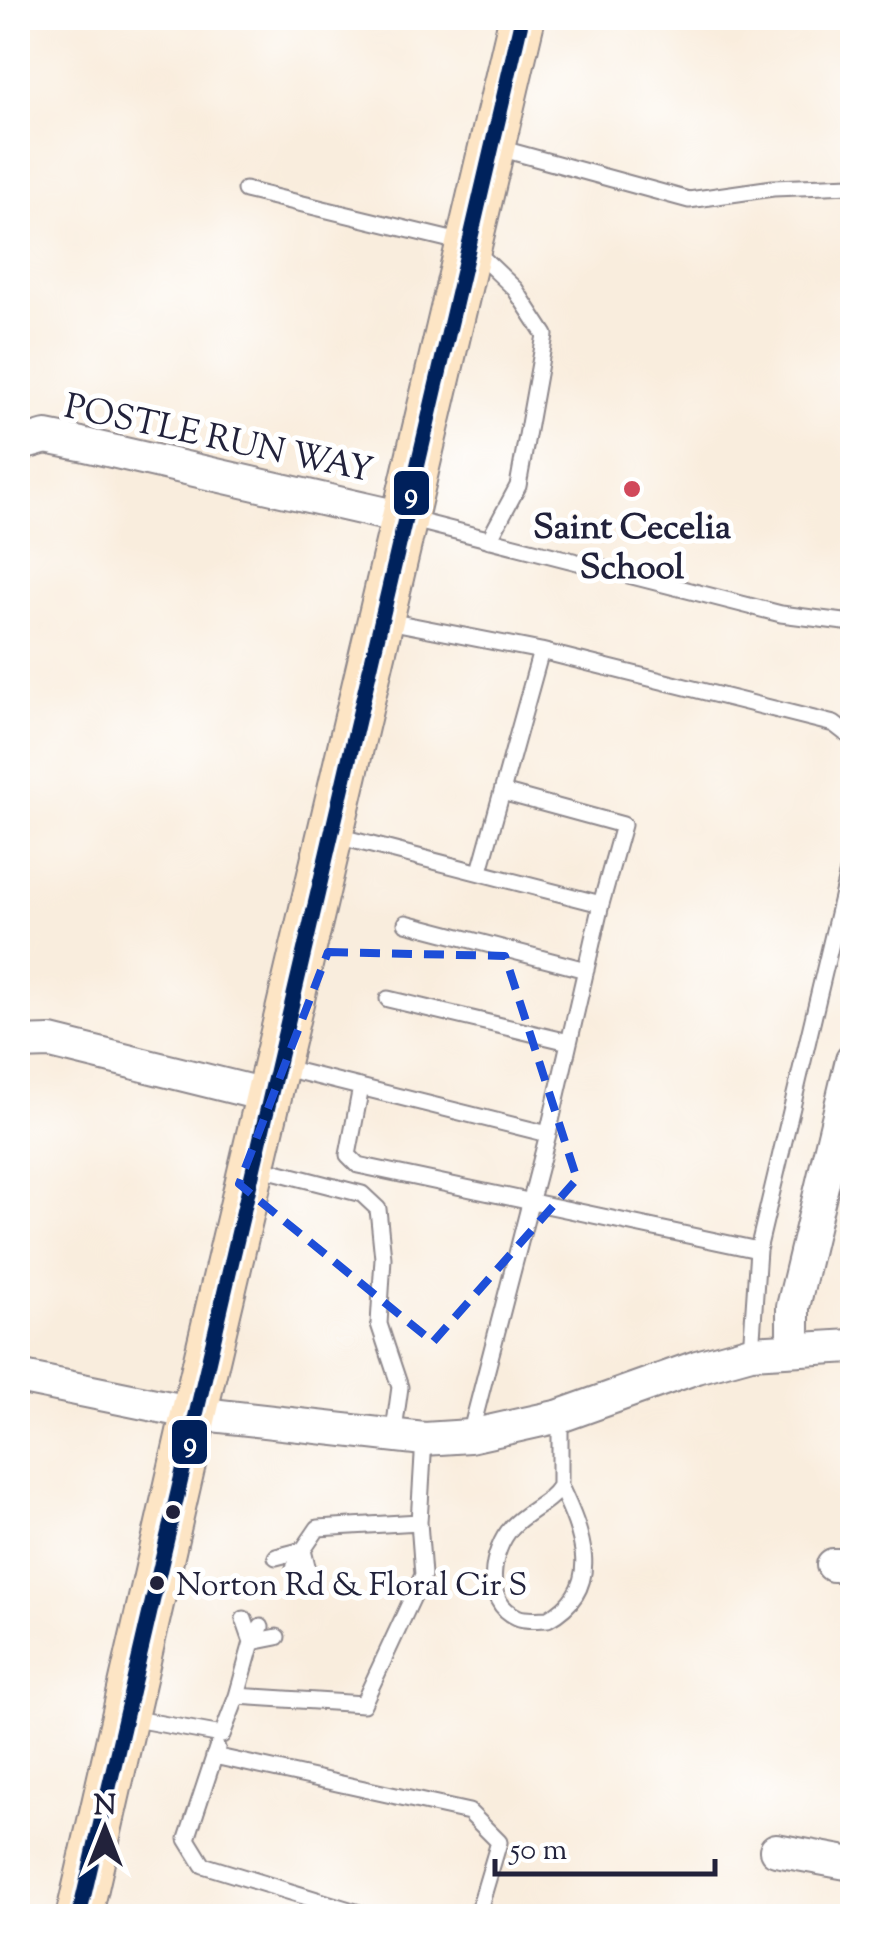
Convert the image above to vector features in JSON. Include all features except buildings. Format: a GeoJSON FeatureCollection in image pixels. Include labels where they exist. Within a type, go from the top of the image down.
{"type":"FeatureCollection","features":[{"type":"Feature","properties":{"kind":"main road"},"geometry":{"type":"LineString","coordinates":[[80,1916],[522,18]]}},
{"type":"Feature","properties":{"kind":"street","name":"POSTLE RUN WAY"},"geometry":{"type":"LineString","coordinates":[[18,445],[46,437],[404,518]]}},
{"type":"Feature","properties":{"kind":"street"},"geometry":{"type":"LineString","coordinates":[[18,1043],[51,1042],[273,1081]]}},
{"type":"Feature","properties":{"kind":"street"},"geometry":{"type":"LineString","coordinates":[[794,1347],[793,1306],[852,1060]]}},
{"type":"Feature","properties":{"kind":"street"},"geometry":{"type":"LineString","coordinates":[[18,1376],[194,1414],[409,1439],[470,1436],[560,1416],[697,1366],[750,1352],[852,1346]]}},
{"type":"Feature","properties":{"kind":"street"},"geometry":{"type":"LineString","coordinates":[[776,1850],[852,1864]]}},
{"type":"Feature","properties":{"kind":"lane"},"geometry":{"type":"LineString","coordinates":[[491,146],[688,200],[773,188],[852,184]]}},
{"type":"Feature","properties":{"kind":"lane"},"geometry":{"type":"LineString","coordinates":[[245,190],[468,244],[514,289],[545,335],[518,486],[490,540]]}},
{"type":"Feature","properties":{"kind":"lane"},"geometry":{"type":"LineString","coordinates":[[404,518],[781,614],[852,622]]}},
{"type":"Feature","properties":{"kind":"lane"},"geometry":{"type":"LineString","coordinates":[[380,620],[540,652],[834,724],[852,738]]}},
{"type":"Feature","properties":{"kind":"lane"},"geometry":{"type":"LineString","coordinates":[[480,871],[540,652]]}},
{"type":"Feature","properties":{"kind":"lane"},"geometry":{"type":"LineString","coordinates":[[470,1436],[623,825],[502,792]]}},
{"type":"Feature","properties":{"kind":"lane"},"geometry":{"type":"LineString","coordinates":[[329,834],[601,904]]}},
{"type":"Feature","properties":{"kind":"lane"},"geometry":{"type":"LineString","coordinates":[[750,1352],[758,1250],[852,855]]}},
{"type":"Feature","properties":{"kind":"lane"},"geometry":{"type":"LineString","coordinates":[[406,923],[586,970]]}},
{"type":"Feature","properties":{"kind":"lane"},"geometry":{"type":"LineString","coordinates":[[388,998],[569,1042]]}},
{"type":"Feature","properties":{"kind":"lane"},"geometry":{"type":"LineString","coordinates":[[273,1081],[360,1088],[548,1134]]}},
{"type":"Feature","properties":{"kind":"lane"},"geometry":{"type":"LineString","coordinates":[[360,1088],[348,1155],[358,1166],[758,1250]]}},
{"type":"Feature","properties":{"kind":"lane"},"geometry":{"type":"LineString","coordinates":[[237,1696],[363,1704],[422,1575],[409,1439],[400,1387],[379,1324],[383,1258],[378,1210],[362,1194],[253,1166]]}},
{"type":"Feature","properties":{"kind":"lane"},"geometry":{"type":"LineString","coordinates":[[560,1416],[560,1486],[582,1542],[581,1584],[574,1599],[548,1620],[518,1618],[501,1606],[493,1590],[499,1552],[508,1531],[560,1486]]}},
{"type":"Feature","properties":{"kind":"lane"},"geometry":{"type":"LineString","coordinates":[[301,1571],[304,1550],[318,1528],[419,1522]]}},
{"type":"Feature","properties":{"kind":"lane"},"geometry":{"type":"LineString","coordinates":[[276,1557],[304,1550]]}},
{"type":"Feature","properties":{"kind":"lane"},"geometry":{"type":"LineString","coordinates":[[244,1618],[252,1642]]}},
{"type":"Feature","properties":{"kind":"lane"},"geometry":{"type":"LineString","coordinates":[[260,1627],[187,1839],[203,1864],[369,1916]]}},
{"type":"Feature","properties":{"kind":"lane"},"geometry":{"type":"LineString","coordinates":[[252,1642],[277,1636]]}},
{"type":"Feature","properties":{"kind":"lane"},"geometry":{"type":"LineString","coordinates":[[125,1718],[222,1735]]}},
{"type":"Feature","properties":{"kind":"lane"},"geometry":{"type":"LineString","coordinates":[[214,1756],[470,1812],[499,1842],[477,1916]]}},
{"type":"Feature","properties":{"kind":"highlighted area"},"geometry":{"type":"Polygon","coordinates":[[[328,952],[505,956],[577,1179],[433,1342],[239,1184],[328,952]]]}},
{"type":"Feature","properties":{"kind":"transit line","name":"9"},"geometry":{"type":"LineString","coordinates":[[79,1916],[522,18]]}},
{"type":"Feature","properties":{"kind":"place","name":"Saint Cecelia School"},"geometry":{"type":"Point","coordinates":[632,489]}},
{"type":"Feature","properties":{"kind":"place","name":"Norton Rd & Floral Cir S"},"geometry":{"type":"Point","coordinates":[157,1583]}}]}
